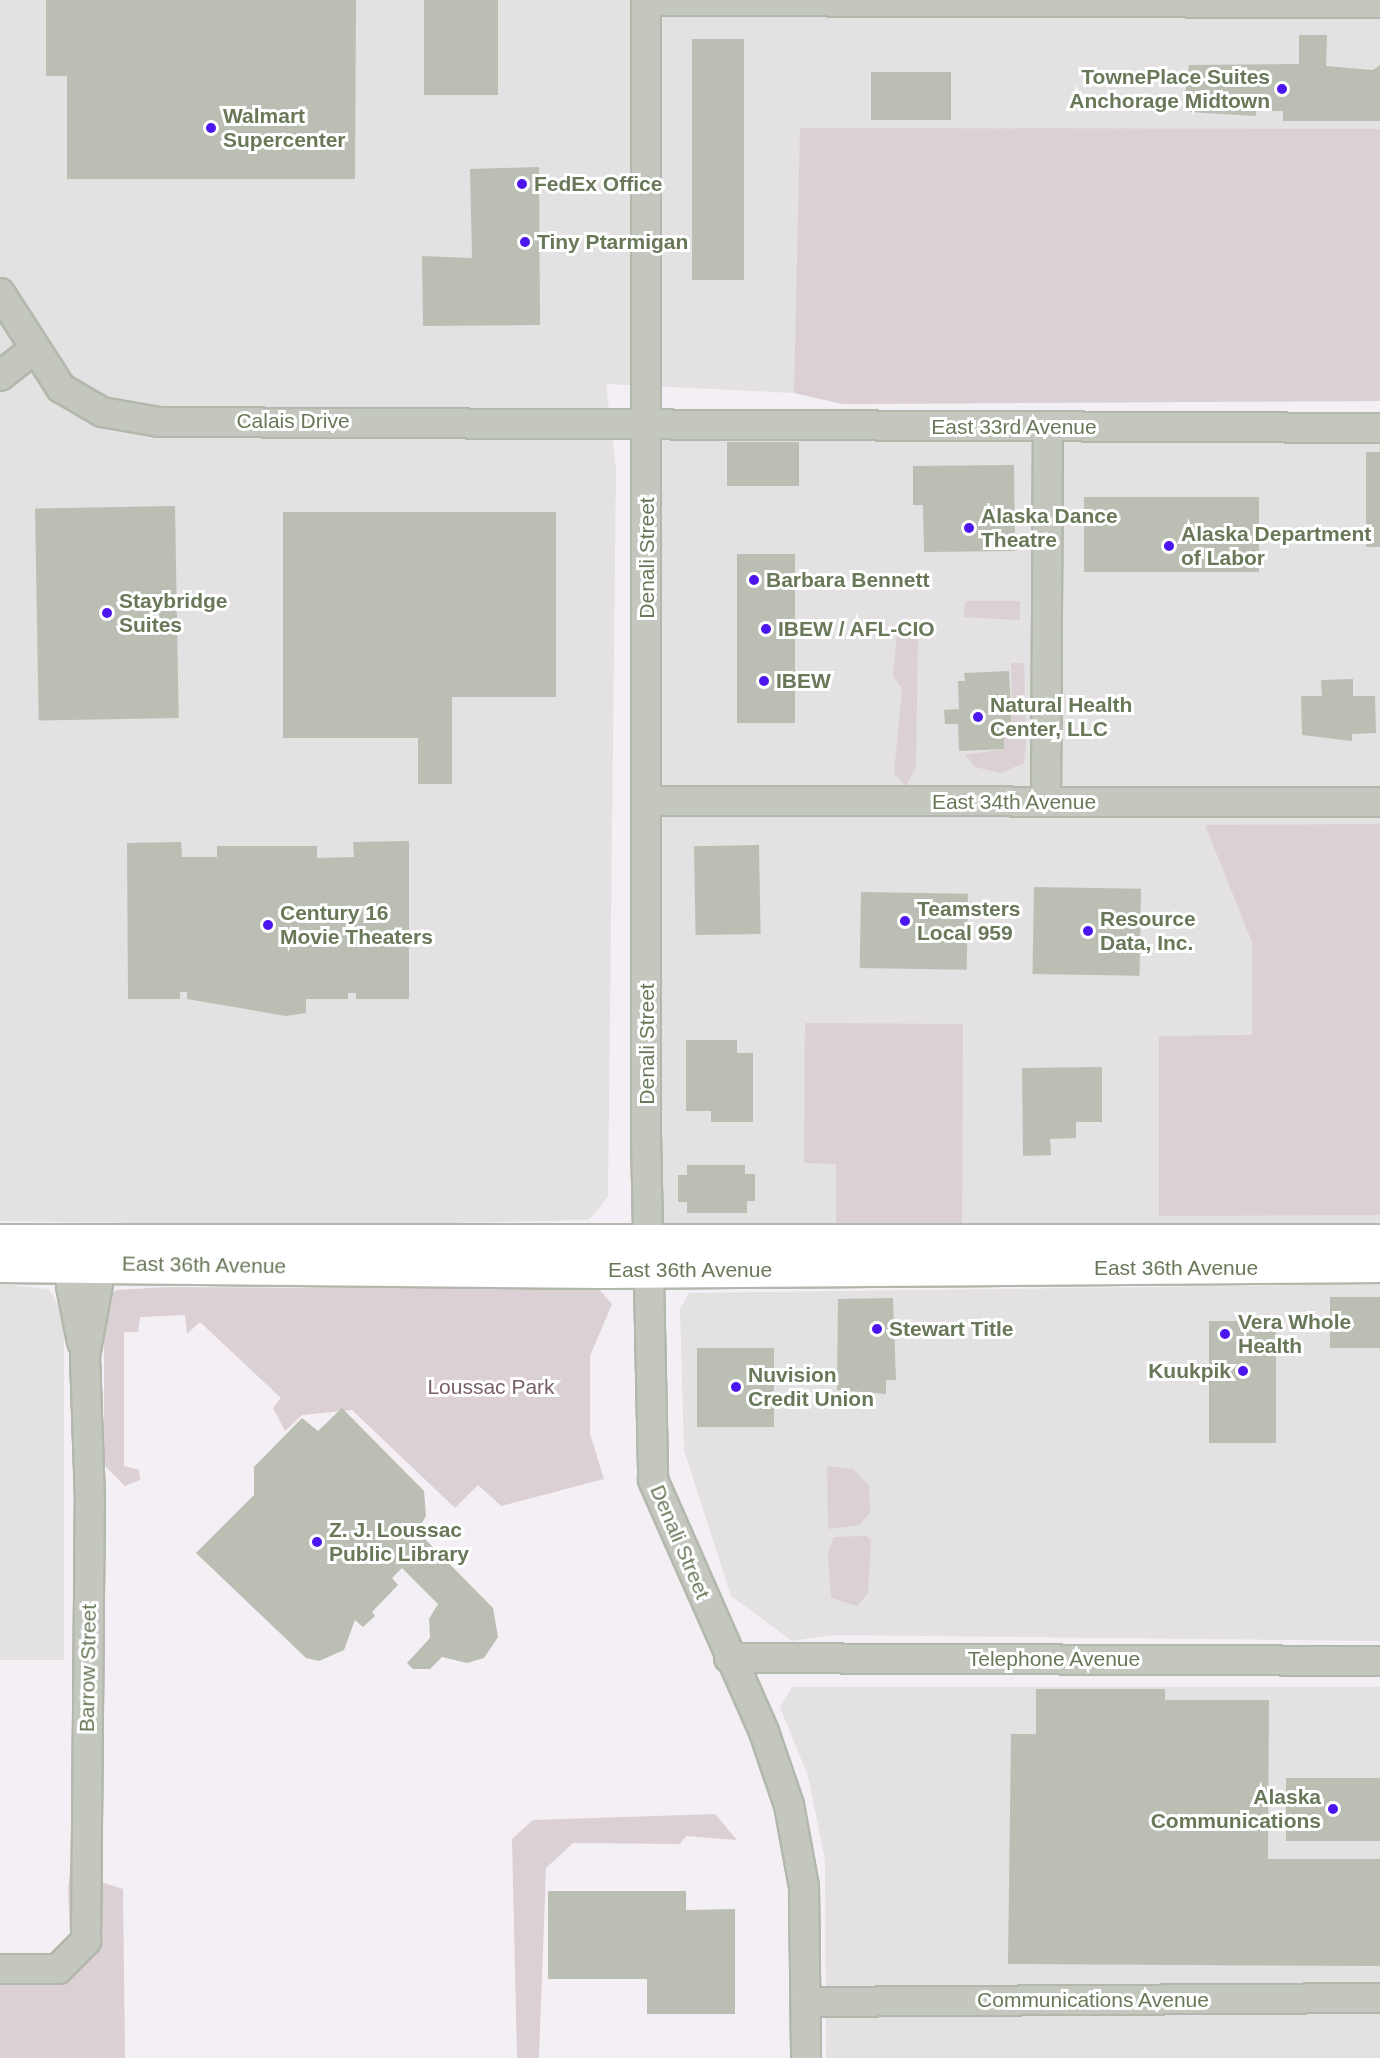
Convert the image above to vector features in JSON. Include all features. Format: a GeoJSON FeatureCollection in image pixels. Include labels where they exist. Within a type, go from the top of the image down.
{"type":"FeatureCollection","features":[{"type":"Feature","properties":{"kind":"main road","name":"East 36th Avenue"},"geometry":{"type":"LineString","coordinates":[[0,1241],[88,1259]]}},
{"type":"Feature","properties":{"kind":"main road","name":"East 36th Avenue"},"geometry":{"type":"LineString","coordinates":[[0,1265],[88,1259],[647,1256],[1380,1241]]}},
{"type":"Feature","properties":{"kind":"main road"},"geometry":{"type":"LineString","coordinates":[[1304,1267],[1314,1256],[1380,1254]]}},
{"type":"Feature","properties":{"kind":"main road","name":"East 36th Avenue"},"geometry":{"type":"LineString","coordinates":[[647,1256],[1304,1267],[1380,1265]]}},
{"type":"Feature","properties":{"kind":"street"},"geometry":{"type":"LineString","coordinates":[[646,1],[1380,3]]}},
{"type":"Feature","properties":{"kind":"street","name":"Denali Street"},"geometry":{"type":"LineString","coordinates":[[646,1],[647,1256],[652,1480],[729,1658],[764,1732],[789,1805],[804,1887],[806,2058]]}},
{"type":"Feature","properties":{"kind":"street","name":"Calais Drive"},"geometry":{"type":"LineString","coordinates":[[0,293],[33,350],[60,388],[102,412],[126,418],[647,425]]}},
{"type":"Feature","properties":{"kind":"street"},"geometry":{"type":"LineString","coordinates":[[0,376],[33,350]]}},
{"type":"Feature","properties":{"kind":"street","name":"East 33rd Avenue"},"geometry":{"type":"LineString","coordinates":[[647,425],[1380,428]]}},
{"type":"Feature","properties":{"kind":"street"},"geometry":{"type":"LineString","coordinates":[[1046,802],[1047,427]]}},
{"type":"Feature","properties":{"kind":"street","name":"East 34th Avenue"},"geometry":{"type":"LineString","coordinates":[[647,801],[1380,802]]}},
{"type":"Feature","properties":{"kind":"street","name":"Barrow Street"},"geometry":{"type":"LineString","coordinates":[[0,1969],[58,1969],[86,1941],[90,1500],[85,1356],[99,1279],[88,1259]]}},
{"type":"Feature","properties":{"kind":"street","name":"Telephone Avenue"},"geometry":{"type":"LineString","coordinates":[[729,1658],[1380,1661]]}},
{"type":"Feature","properties":{"kind":"street","name":"Communications Avenue"},"geometry":{"type":"LineString","coordinates":[[806,2002],[1380,1998]]}},
{"type":"Feature","properties":{"kind":"shaded area"},"geometry":{"type":"Polygon","coordinates":[[[0,0],[1380,0],[1380,401],[843,404],[794,393],[606,384],[616,468],[608,1197],[589,1220],[324,1226],[0,1221],[0,0]]]}},
{"type":"Feature","properties":{"kind":"shaded area"},"geometry":{"type":"Polygon","coordinates":[[[654,437],[1380,437],[1380,1229],[654,1229],[654,437]]]}},
{"type":"Feature","properties":{"kind":"shaded area"},"geometry":{"type":"Polygon","coordinates":[[[0,1284],[49,1289],[64,1316],[64,1660],[0,1660],[0,1284]]]}},
{"type":"Feature","properties":{"kind":"shaded area"},"geometry":{"type":"Polygon","coordinates":[[[1380,1284],[1380,1641],[834,1635],[792,1641],[731,1596],[684,1450],[680,1309],[689,1293],[1380,1284]]]}},
{"type":"Feature","properties":{"kind":"shaded area"},"geometry":{"type":"Polygon","coordinates":[[[792,1687],[1380,1687],[1380,2058],[826,2058],[825,1860],[808,1776],[780,1707],[792,1687]]]}},
{"type":"Feature","properties":{"kind":"green space"},"geometry":{"type":"Polygon","coordinates":[[[800,128],[1380,129],[1380,401],[843,404],[794,393],[800,128]]]}},
{"type":"Feature","properties":{"kind":"green space"},"geometry":{"type":"Polygon","coordinates":[[[965,601],[1020,601],[1020,620],[964,617],[965,601]]]}},
{"type":"Feature","properties":{"kind":"green space"},"geometry":{"type":"Polygon","coordinates":[[[918,629],[916,768],[906,786],[894,774],[902,689],[893,676],[897,631],[918,629]]]}},
{"type":"Feature","properties":{"kind":"green space"},"geometry":{"type":"Polygon","coordinates":[[[1011,663],[1024,663],[1026,743],[1024,763],[1001,773],[975,767],[965,755],[1004,749],[1004,733],[1012,733],[1011,663]]]}},
{"type":"Feature","properties":{"kind":"green space"},"geometry":{"type":"Polygon","coordinates":[[[1380,824],[1380,1215],[1159,1216],[1159,1036],[1252,1035],[1252,942],[1205,825],[1380,824]]]}},
{"type":"Feature","properties":{"kind":"green space"},"geometry":{"type":"Polygon","coordinates":[[[805,1023],[963,1024],[962,1223],[836,1223],[836,1164],[804,1163],[805,1023]]]}},
{"type":"Feature","properties":{"kind":"green space","name":"Loussac Park"},"geometry":{"type":"Polygon","coordinates":[[[167,1287],[599,1289],[612,1304],[590,1356],[590,1434],[604,1479],[501,1506],[478,1485],[455,1508],[352,1410],[302,1415],[285,1431],[273,1408],[281,1398],[200,1322],[187,1334],[185,1315],[140,1317],[138,1332],[124,1332],[124,1466],[139,1470],[140,1480],[125,1486],[104,1465],[104,1311],[109,1294],[117,1290],[167,1287]]]}},
{"type":"Feature","properties":{"kind":"green space"},"geometry":{"type":"Polygon","coordinates":[[[827,1466],[853,1469],[869,1485],[870,1513],[859,1525],[828,1529],[827,1466]]]}},
{"type":"Feature","properties":{"kind":"green space"},"geometry":{"type":"Polygon","coordinates":[[[866,1536],[871,1540],[868,1593],[857,1606],[831,1598],[828,1553],[834,1537],[866,1536]]]}},
{"type":"Feature","properties":{"kind":"green space"},"geometry":{"type":"Polygon","coordinates":[[[715,1814],[737,1840],[686,1836],[680,1844],[573,1843],[546,1868],[539,2058],[517,2058],[512,1839],[533,1820],[715,1814]]]}},
{"type":"Feature","properties":{"kind":"green space"},"geometry":{"type":"Polygon","coordinates":[[[74,1832],[101,1882],[123,1889],[125,2058],[0,2058],[0,1971],[71,1961],[68,1890],[74,1832]]]}},
{"type":"Feature","properties":{"kind":"building","name":"Walmart Supercenter"},"geometry":{"type":"Polygon","coordinates":[[[46,0],[356,0],[355,179],[67,179],[67,76],[46,76],[46,0]]]}},
{"type":"Feature","properties":{"kind":"building"},"geometry":{"type":"Polygon","coordinates":[[[424,0],[498,0],[498,95],[424,95],[424,0]]]}},
{"type":"Feature","properties":{"kind":"building","name":"TownePlace Suites Anchorage Midtown"},"geometry":{"type":"Polygon","coordinates":[[[1299,35],[1327,35],[1326,66],[1373,70],[1380,65],[1380,121],[1283,121],[1283,111],[1256,111],[1256,116],[1190,112],[1190,102],[1184,102],[1189,65],[1299,64],[1299,35]]]}},
{"type":"Feature","properties":{"kind":"building"},"geometry":{"type":"Polygon","coordinates":[[[692,39],[744,39],[744,280],[692,280],[692,39]]]}},
{"type":"Feature","properties":{"kind":"building"},"geometry":{"type":"Polygon","coordinates":[[[871,72],[951,72],[951,120],[871,120],[871,72]]]}},
{"type":"Feature","properties":{"kind":"building"},"geometry":{"type":"Polygon","coordinates":[[[539,167],[540,325],[423,326],[422,256],[472,258],[470,169],[539,167]]]}},
{"type":"Feature","properties":{"kind":"building"},"geometry":{"type":"Polygon","coordinates":[[[727,442],[799,442],[799,486],[727,486],[727,442]]]}},
{"type":"Feature","properties":{"kind":"building"},"geometry":{"type":"Polygon","coordinates":[[[1366,452],[1380,452],[1380,547],[1366,547],[1366,452]]]}},
{"type":"Feature","properties":{"kind":"building","name":"Alaska Dance Theatre"},"geometry":{"type":"Polygon","coordinates":[[[1014,465],[1015,551],[924,552],[923,505],[913,505],[913,466],[1014,465]]]}},
{"type":"Feature","properties":{"kind":"building","name":"Alaska Department of Labor"},"geometry":{"type":"Polygon","coordinates":[[[1084,497],[1259,497],[1259,572],[1084,572],[1084,497]]]}},
{"type":"Feature","properties":{"kind":"building","name":"Staybridge Suites"},"geometry":{"type":"Polygon","coordinates":[[[175,506],[179,718],[39,720],[35,508],[175,506]]]}},
{"type":"Feature","properties":{"kind":"building"},"geometry":{"type":"Polygon","coordinates":[[[283,512],[556,512],[556,697],[452,697],[452,784],[418,784],[418,738],[283,738],[283,512]]]}},
{"type":"Feature","properties":{"kind":"building","name":"IBEW / AFL-CIO"},"geometry":{"type":"Polygon","coordinates":[[[737,554],[795,554],[795,723],[737,723],[737,554]]]}},
{"type":"Feature","properties":{"kind":"building","name":"Natural Health Center, LLC"},"geometry":{"type":"Polygon","coordinates":[[[1009,671],[1012,733],[1004,733],[1004,749],[959,751],[958,724],[945,724],[944,710],[959,709],[958,681],[965,681],[964,673],[1009,671]]]}},
{"type":"Feature","properties":{"kind":"building"},"geometry":{"type":"Polygon","coordinates":[[[1353,679],[1353,696],[1375,696],[1376,733],[1352,734],[1352,741],[1302,735],[1301,696],[1322,696],[1321,680],[1353,679]]]}},
{"type":"Feature","properties":{"kind":"building","name":"Century 16 Movie Theaters"},"geometry":{"type":"Polygon","coordinates":[[[409,841],[409,999],[356,999],[356,993],[348,993],[348,999],[306,999],[306,1013],[286,1016],[187,999],[187,992],[180,992],[180,999],[128,999],[127,843],[181,842],[182,857],[217,857],[217,846],[317,846],[317,858],[354,857],[353,842],[409,841]]]}},
{"type":"Feature","properties":{"kind":"building"},"geometry":{"type":"Polygon","coordinates":[[[759,845],[761,934],[696,935],[694,846],[759,845]]]}},
{"type":"Feature","properties":{"kind":"building","name":"Resource Data, Inc."},"geometry":{"type":"Polygon","coordinates":[[[1034,887],[1141,889],[1139,976],[1032,974],[1034,887]]]}},
{"type":"Feature","properties":{"kind":"building"},"geometry":{"type":"Polygon","coordinates":[[[861,892],[968,894],[967,970],[860,968],[861,892]]]}},
{"type":"Feature","properties":{"kind":"building"},"geometry":{"type":"Polygon","coordinates":[[[686,1040],[737,1040],[737,1053],[753,1053],[753,1122],[711,1122],[711,1111],[686,1111],[686,1040]]]}},
{"type":"Feature","properties":{"kind":"building"},"geometry":{"type":"Polygon","coordinates":[[[1102,1067],[1102,1122],[1076,1122],[1076,1138],[1050,1139],[1051,1155],[1023,1156],[1022,1068],[1102,1067]]]}},
{"type":"Feature","properties":{"kind":"building"},"geometry":{"type":"Polygon","coordinates":[[[687,1165],[745,1165],[745,1174],[755,1174],[755,1201],[747,1201],[747,1213],[687,1213],[687,1202],[678,1202],[678,1175],[687,1175],[687,1165]]]}},
{"type":"Feature","properties":{"kind":"building"},"geometry":{"type":"Polygon","coordinates":[[[1330,1297],[1380,1297],[1380,1348],[1330,1348],[1330,1297]]]}},
{"type":"Feature","properties":{"kind":"building"},"geometry":{"type":"Polygon","coordinates":[[[893,1298],[896,1380],[886,1380],[886,1394],[837,1390],[838,1299],[893,1298]]]}},
{"type":"Feature","properties":{"kind":"building","name":"Kuukpik"},"geometry":{"type":"Polygon","coordinates":[[[1209,1321],[1276,1321],[1276,1443],[1209,1443],[1209,1321]]]}},
{"type":"Feature","properties":{"kind":"building","name":"Nuvision Credit Union"},"geometry":{"type":"Polygon","coordinates":[[[697,1348],[774,1348],[774,1427],[697,1427],[697,1348]]]}},
{"type":"Feature","properties":{"kind":"building","name":"Z. J. Loussac Public Library"},"geometry":{"type":"Polygon","coordinates":[[[342,1408],[424,1491],[426,1516],[417,1531],[493,1608],[498,1637],[484,1658],[467,1663],[442,1657],[430,1669],[413,1669],[407,1663],[430,1638],[429,1619],[438,1604],[402,1568],[392,1578],[398,1585],[372,1612],[375,1616],[363,1627],[355,1620],[344,1650],[319,1661],[306,1658],[196,1553],[254,1495],[254,1467],[302,1418],[318,1431],[342,1408]]]}},
{"type":"Feature","properties":{"kind":"building","name":"Alaska Communications"},"geometry":{"type":"Polygon","coordinates":[[[1036,1689],[1165,1689],[1165,1700],[1269,1700],[1268,1859],[1380,1859],[1380,1966],[1008,1964],[1011,1734],[1036,1734],[1036,1689]]]}},
{"type":"Feature","properties":{"kind":"building","name":"Alaska Communications"},"geometry":{"type":"Polygon","coordinates":[[[1286,1778],[1380,1778],[1380,1841],[1286,1841],[1286,1778]]]}},
{"type":"Feature","properties":{"kind":"building"},"geometry":{"type":"Polygon","coordinates":[[[548,1891],[686,1891],[686,1910],[735,1909],[735,2014],[647,2014],[647,1979],[548,1979],[548,1891]]]}},
{"type":"Feature","properties":{"kind":"place","name":"TownePlace Suites Anchorage Midtown"},"geometry":{"type":"Point","coordinates":[1282,89]}},
{"type":"Feature","properties":{"kind":"place","name":"Walmart Supercenter"},"geometry":{"type":"Point","coordinates":[211,128]}},
{"type":"Feature","properties":{"kind":"place","name":"FedEx Office"},"geometry":{"type":"Point","coordinates":[522,184]}},
{"type":"Feature","properties":{"kind":"place","name":"Tiny Ptarmigan"},"geometry":{"type":"Point","coordinates":[525,242]}},
{"type":"Feature","properties":{"kind":"place","name":"Alaska Dance Theatre"},"geometry":{"type":"Point","coordinates":[969,528]}},
{"type":"Feature","properties":{"kind":"place","name":"Alaska Department of Labor"},"geometry":{"type":"Point","coordinates":[1169,546]}},
{"type":"Feature","properties":{"kind":"place","name":"Barbara Bennett"},"geometry":{"type":"Point","coordinates":[754,580]}},
{"type":"Feature","properties":{"kind":"place","name":"Staybridge Suites"},"geometry":{"type":"Point","coordinates":[107,613]}},
{"type":"Feature","properties":{"kind":"place","name":"IBEW / AFL-CIO"},"geometry":{"type":"Point","coordinates":[766,629]}},
{"type":"Feature","properties":{"kind":"place","name":"IBEW"},"geometry":{"type":"Point","coordinates":[764,681]}},
{"type":"Feature","properties":{"kind":"place","name":"Natural Health Center, LLC"},"geometry":{"type":"Point","coordinates":[978,717]}},
{"type":"Feature","properties":{"kind":"place","name":"Teamsters Local 959"},"geometry":{"type":"Point","coordinates":[905,921]}},
{"type":"Feature","properties":{"kind":"place","name":"Century 16 Movie Theaters"},"geometry":{"type":"Point","coordinates":[268,925]}},
{"type":"Feature","properties":{"kind":"place","name":"Resource Data, Inc."},"geometry":{"type":"Point","coordinates":[1088,931]}},
{"type":"Feature","properties":{"kind":"place","name":"Stewart Title"},"geometry":{"type":"Point","coordinates":[877,1329]}},
{"type":"Feature","properties":{"kind":"place","name":"Vera Whole Health"},"geometry":{"type":"Point","coordinates":[1225,1334]}},
{"type":"Feature","properties":{"kind":"place","name":"Kuukpik"},"geometry":{"type":"Point","coordinates":[1243,1371]}},
{"type":"Feature","properties":{"kind":"place","name":"Nuvision Credit Union"},"geometry":{"type":"Point","coordinates":[736,1387]}},
{"type":"Feature","properties":{"kind":"place","name":"Z. J. Loussac Public Library"},"geometry":{"type":"Point","coordinates":[317,1542]}},
{"type":"Feature","properties":{"kind":"place","name":"Alaska Communications"},"geometry":{"type":"Point","coordinates":[1333,1809]}}]}
